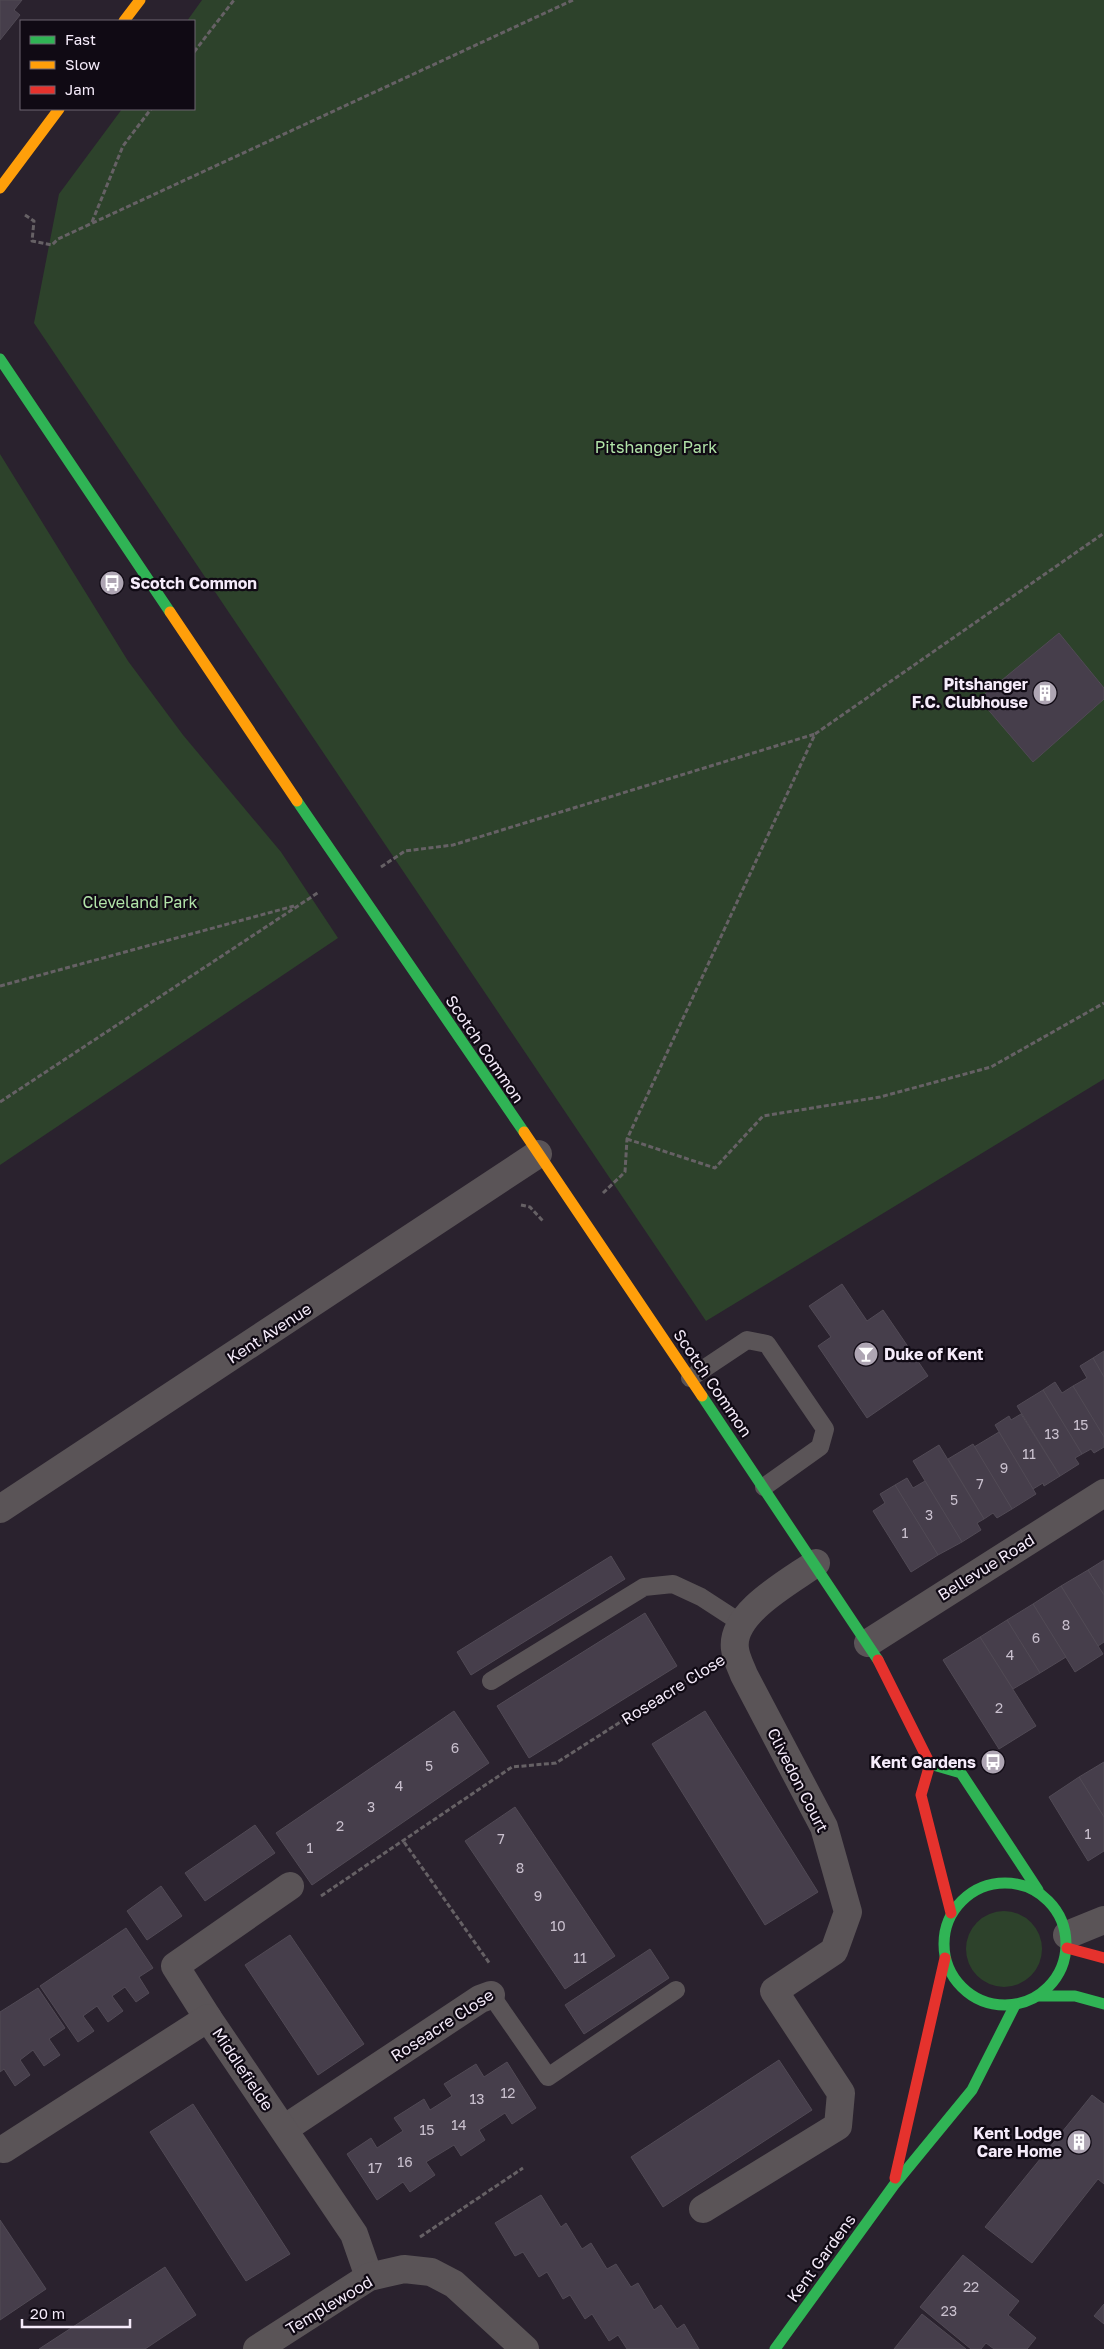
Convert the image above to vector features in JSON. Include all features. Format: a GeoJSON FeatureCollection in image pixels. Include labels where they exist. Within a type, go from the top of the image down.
{"type":"FeatureCollection","features":[{"type":"Feature","properties":{"kind":"main road"},"geometry":{"type":"LineString","coordinates":[[125,20],[140,0]]}},
{"type":"Feature","properties":{"kind":"main road"},"geometry":{"type":"LineString","coordinates":[[0,188],[58,110]]}},
{"type":"Feature","properties":{"kind":"main road","name":"Scotch Common"},"geometry":{"type":"LineString","coordinates":[[0,359],[816,1563],[868,1643],[890,1681],[930,1764]]}},
{"type":"Feature","properties":{"kind":"main road"},"geometry":{"type":"LineString","coordinates":[[951,1913],[921,1795],[930,1764],[961,1773],[1038,1890],[1058,1910],[1067,1941],[1059,1975],[1040,1996]]}},
{"type":"Feature","properties":{"kind":"main road"},"geometry":{"type":"LineString","coordinates":[[1038,1890],[1005,1882],[982,1886],[967,1895],[951,1913],[944,1937],[945,1958],[955,1980],[972,1996],[991,2004],[1015,2005],[1040,1996],[1076,1996],[1104,2004]]}},
{"type":"Feature","properties":{"kind":"main road"},"geometry":{"type":"LineString","coordinates":[[1067,1941],[1104,1958]]}},
{"type":"Feature","properties":{"kind":"main road","name":"Kent Gardens"},"geometry":{"type":"LineString","coordinates":[[894,2184],[922,2067],[945,1958]]}},
{"type":"Feature","properties":{"kind":"main road","name":"Kent Gardens"},"geometry":{"type":"LineString","coordinates":[[775,2349],[894,2184],[972,2090],[1015,2005]]}},
{"type":"Feature","properties":{"kind":"street","name":"Kent Avenue"},"geometry":{"type":"LineString","coordinates":[[0,1509],[538,1154]]}},
{"type":"Feature","properties":{"kind":"street","name":"Bellevue Road"},"geometry":{"type":"LineString","coordinates":[[868,1643],[1104,1493]]}},
{"type":"Feature","properties":{"kind":"street"},"geometry":{"type":"LineString","coordinates":[[740,1623],[752,1609],[816,1563]]}},
{"type":"Feature","properties":{"kind":"street","name":"Clivedon Court"},"geometry":{"type":"LineString","coordinates":[[703,2209],[838,2126],[841,2093],[774,1991],[834,1952],[848,1912],[824,1827],[744,1675],[735,1650],[735,1636],[740,1623]]}},
{"type":"Feature","properties":{"kind":"street"},"geometry":{"type":"LineString","coordinates":[[208,2018],[175,1966],[290,1886]]}},
{"type":"Feature","properties":{"kind":"street"},"geometry":{"type":"LineString","coordinates":[[1067,1941],[1104,1920]]}},
{"type":"Feature","properties":{"kind":"street","name":"Roseacre Close"},"geometry":{"type":"LineString","coordinates":[[284,2129],[480,1999],[492,1994]]}},
{"type":"Feature","properties":{"kind":"street","name":"Middlefielde"},"geometry":{"type":"LineString","coordinates":[[2,2148],[208,2018],[354,2234],[369,2277]]}},
{"type":"Feature","properties":{"kind":"street","name":"Templewood"},"geometry":{"type":"LineString","coordinates":[[257,2349],[369,2277],[404,2269],[431,2272],[454,2284],[526,2349]]}},
{"type":"Feature","properties":{"kind":"lane"},"geometry":{"type":"LineString","coordinates":[[690,1378],[747,1340],[767,1344],[825,1429],[820,1447],[764,1487]]}},
{"type":"Feature","properties":{"kind":"lane"},"geometry":{"type":"LineString","coordinates":[[490,1681],[644,1587],[673,1584],[701,1598],[740,1623]]}},
{"type":"Feature","properties":{"kind":"lane"},"geometry":{"type":"LineString","coordinates":[[492,1994],[548,2077],[676,1990]]}},
{"type":"Feature","properties":{"kind":"path"},"geometry":{"type":"LineString","coordinates":[[195,51],[234,0]]}},
{"type":"Feature","properties":{"kind":"path"},"geometry":{"type":"LineString","coordinates":[[25,215],[34,221],[32,241],[52,245],[58,239],[92,223],[573,0]]}},
{"type":"Feature","properties":{"kind":"path"},"geometry":{"type":"LineString","coordinates":[[92,223],[122,146],[150,110]]}},
{"type":"Feature","properties":{"kind":"path"},"geometry":{"type":"LineString","coordinates":[[405,851],[453,845],[815,734],[1104,533]]}},
{"type":"Feature","properties":{"kind":"path"},"geometry":{"type":"LineString","coordinates":[[598,1198],[625,1172],[627,1139],[815,734]]}},
{"type":"Feature","properties":{"kind":"path"},"geometry":{"type":"LineString","coordinates":[[0,1102],[320,891]]}},
{"type":"Feature","properties":{"kind":"path"},"geometry":{"type":"LineString","coordinates":[[0,986],[296,906]]}},
{"type":"Feature","properties":{"kind":"path"},"geometry":{"type":"LineString","coordinates":[[627,1139],[715,1168],[763,1116],[880,1097],[991,1067],[1104,1003]]}},
{"type":"Feature","properties":{"kind":"path"},"geometry":{"type":"LineString","coordinates":[[513,1208],[520,1205],[530,1207],[546,1225]]}},
{"type":"Feature","properties":{"kind":"path","name":"Roseacre Close"},"geometry":{"type":"LineString","coordinates":[[290,1886],[304,1908],[512,1767],[556,1763],[735,1650]]}},
{"type":"Feature","properties":{"kind":"path","name":"Roseacre Close"},"geometry":{"type":"LineString","coordinates":[[404,1842],[504,1984],[492,1994]]}},
{"type":"Feature","properties":{"kind":"path"},"geometry":{"type":"LineString","coordinates":[[412,2242],[523,2168]]}},
{"type":"Feature","properties":{"kind":"green space","name":"Pitshanger Park"},"geometry":{"type":"Polygon","coordinates":[[[202,0],[1104,0],[1104,1079],[706,1321],[34,323],[59,194],[121,110],[195,110],[195,20],[188,20],[202,0]]]}},
{"type":"Feature","properties":{"kind":"green space","name":"Cleveland Park"},"geometry":{"type":"Polygon","coordinates":[[[0,454],[128,661],[183,735],[281,852],[338,938],[0,1165],[0,454]]]}},
{"type":"Feature","properties":{"kind":"green space"},"geometry":{"type":"Polygon","coordinates":[[[1004,1911],[1019,1914],[1031,1922],[1039,1934],[1042,1949],[1039,1964],[1031,1976],[1019,1984],[1004,1987],[989,1984],[977,1976],[969,1964],[966,1949],[969,1934],[977,1922],[989,1914],[1004,1911]]]}},
{"type":"Feature","properties":{"kind":"building"},"geometry":{"type":"Polygon","coordinates":[[[0,0],[22,0],[14,10],[20,15],[0,40],[0,0]]]}},
{"type":"Feature","properties":{"kind":"building","name":"Pitshanger F.C. Clubhouse"},"geometry":{"type":"Polygon","coordinates":[[[1059,633],[1104,688],[1104,699],[1033,762],[979,699],[1059,633]]]}},
{"type":"Feature","properties":{"kind":"building"},"geometry":{"type":"Polygon","coordinates":[[[842,1284],[867,1321],[883,1310],[928,1376],[867,1418],[818,1346],[831,1337],[809,1306],[842,1284]]]}},
{"type":"Feature","properties":{"kind":"building"},"geometry":{"type":"Polygon","coordinates":[[[1104,1351],[1104,1377],[1093,1358],[1104,1351]]]}},
{"type":"Feature","properties":{"kind":"building"},"geometry":{"type":"Polygon","coordinates":[[[1093,1358],[1104,1377],[1104,1437],[1073,1386],[1087,1378],[1080,1366],[1093,1358]]]}},
{"type":"Feature","properties":{"kind":"building"},"geometry":{"type":"Polygon","coordinates":[[[1055,1382],[1062,1393],[1073,1386],[1104,1437],[1104,1447],[1094,1453],[1091,1449],[1082,1454],[1043,1390],[1055,1382]]]}},
{"type":"Feature","properties":{"kind":"building"},"geometry":{"type":"Polygon","coordinates":[[[1043,1390],[1082,1454],[1075,1458],[1079,1464],[1060,1476],[1017,1406],[1043,1390]]]}},
{"type":"Feature","properties":{"kind":"building"},"geometry":{"type":"Polygon","coordinates":[[[1021,1414],[1060,1476],[1044,1486],[1043,1483],[1033,1489],[995,1425],[1009,1416],[1011,1420],[1021,1414]]]}},
{"type":"Feature","properties":{"kind":"building"},"geometry":{"type":"Polygon","coordinates":[[[999,1432],[1036,1494],[1012,1509],[974,1447],[999,1432]]]}},
{"type":"Feature","properties":{"kind":"building"},"geometry":{"type":"Polygon","coordinates":[[[973,1444],[1012,1509],[997,1518],[993,1513],[984,1519],[948,1459],[973,1444]]]}},
{"type":"Feature","properties":{"kind":"building"},"geometry":{"type":"Polygon","coordinates":[[[939,1445],[984,1519],[977,1523],[981,1530],[962,1542],[913,1461],[939,1445]]]}},
{"type":"Feature","properties":{"kind":"building"},"geometry":{"type":"Polygon","coordinates":[[[907,1478],[913,1488],[925,1481],[962,1542],[938,1555],[895,1485],[907,1478]]]}},
{"type":"Feature","properties":{"kind":"building"},"geometry":{"type":"Polygon","coordinates":[[[895,1485],[938,1555],[911,1572],[873,1511],[885,1503],[880,1494],[895,1485]]]}},
{"type":"Feature","properties":{"kind":"building"},"geometry":{"type":"Polygon","coordinates":[[[611,1556],[625,1579],[471,1675],[457,1652],[611,1556]]]}},
{"type":"Feature","properties":{"kind":"building"},"geometry":{"type":"Polygon","coordinates":[[[1104,1560],[1104,1595],[1088,1570],[1104,1560]]]}},
{"type":"Feature","properties":{"kind":"building"},"geometry":{"type":"Polygon","coordinates":[[[1088,1570],[1104,1595],[1104,1642],[1098,1646],[1061,1586],[1088,1570]]]}},
{"type":"Feature","properties":{"kind":"building"},"geometry":{"type":"Polygon","coordinates":[[[1061,1586],[1103,1654],[1075,1672],[1033,1604],[1061,1586]]]}},
{"type":"Feature","properties":{"kind":"building"},"geometry":{"type":"Polygon","coordinates":[[[1033,1604],[1066,1657],[1040,1673],[1007,1620],[1033,1604]]]}},
{"type":"Feature","properties":{"kind":"building"},"geometry":{"type":"Polygon","coordinates":[[[645,1613],[677,1666],[529,1758],[497,1706],[645,1613]]]}},
{"type":"Feature","properties":{"kind":"building"},"geometry":{"type":"Polygon","coordinates":[[[1007,1620],[1040,1673],[1013,1689],[980,1637],[1007,1620]]]}},
{"type":"Feature","properties":{"kind":"building"},"geometry":{"type":"Polygon","coordinates":[[[980,1637],[1036,1726],[999,1749],[943,1660],[980,1637]]]}},
{"type":"Feature","properties":{"kind":"building"},"geometry":{"type":"Polygon","coordinates":[[[454,1711],[489,1763],[312,1885],[276,1833],[454,1711]]]}},
{"type":"Feature","properties":{"kind":"building"},"geometry":{"type":"Polygon","coordinates":[[[705,1711],[818,1892],[765,1925],[652,1744],[705,1711]]]}},
{"type":"Feature","properties":{"kind":"building"},"geometry":{"type":"Polygon","coordinates":[[[1104,1762],[1104,1817],[1079,1777],[1104,1762]]]}},
{"type":"Feature","properties":{"kind":"building"},"geometry":{"type":"Polygon","coordinates":[[[1079,1777],[1104,1817],[1104,1851],[1088,1861],[1049,1797],[1079,1777]]]}},
{"type":"Feature","properties":{"kind":"building"},"geometry":{"type":"Polygon","coordinates":[[[515,1807],[615,1956],[565,1989],[465,1841],[515,1807]]]}},
{"type":"Feature","properties":{"kind":"building"},"geometry":{"type":"Polygon","coordinates":[[[255,1825],[275,1853],[205,1901],[185,1873],[255,1825]]]}},
{"type":"Feature","properties":{"kind":"building"},"geometry":{"type":"Polygon","coordinates":[[[161,1886],[182,1916],[147,1940],[127,1911],[161,1886]]]}},
{"type":"Feature","properties":{"kind":"building"},"geometry":{"type":"Polygon","coordinates":[[[126,1928],[153,1968],[139,1977],[149,1993],[136,2002],[125,1987],[112,1996],[123,2011],[108,2022],[97,2006],[83,2016],[94,2031],[78,2042],[40,1986],[126,1928]]]}},
{"type":"Feature","properties":{"kind":"building"},"geometry":{"type":"Polygon","coordinates":[[[290,1935],[364,2044],[318,2075],[245,1965],[290,1935]]]}},
{"type":"Feature","properties":{"kind":"building"},"geometry":{"type":"Polygon","coordinates":[[[650,1949],[669,1978],[584,2034],[565,2005],[650,1949]]]}},
{"type":"Feature","properties":{"kind":"building"},"geometry":{"type":"Polygon","coordinates":[[[38,1988],[65,2028],[49,2039],[60,2055],[44,2066],[33,2050],[20,2060],[30,2075],[15,2086],[4,2069],[0,2072],[0,2012],[38,1988]]]}},
{"type":"Feature","properties":{"kind":"building"},"geometry":{"type":"Polygon","coordinates":[[[779,2060],[812,2110],[663,2207],[631,2157],[779,2060]]]}},
{"type":"Feature","properties":{"kind":"building"},"geometry":{"type":"Polygon","coordinates":[[[507,2062],[536,2108],[512,2124],[505,2113],[479,2130],[485,2140],[461,2156],[454,2145],[426,2162],[435,2175],[410,2192],[403,2182],[377,2200],[347,2154],[371,2138],[377,2148],[403,2131],[394,2118],[424,2099],[430,2110],[452,2096],[444,2084],[476,2064],[484,2077],[507,2062]]]}},
{"type":"Feature","properties":{"kind":"building","name":"Kent Lodge Care Home"},"geometry":{"type":"Polygon","coordinates":[[[1092,2095],[1104,2104],[1104,2184],[1098,2179],[1032,2263],[985,2227],[1092,2095]]]}},
{"type":"Feature","properties":{"kind":"building"},"geometry":{"type":"Polygon","coordinates":[[[193,2104],[290,2254],[246,2281],[150,2132],[193,2104]]]}},
{"type":"Feature","properties":{"kind":"building"},"geometry":{"type":"Polygon","coordinates":[[[541,2195],[561,2227],[566,2223],[582,2249],[591,2243],[607,2269],[616,2264],[631,2287],[638,2283],[654,2310],[661,2305],[677,2329],[684,2324],[699,2349],[627,2349],[618,2335],[609,2341],[592,2314],[585,2319],[570,2295],[563,2299],[547,2272],[539,2277],[523,2252],[515,2256],[495,2223],[541,2195]]]}},
{"type":"Feature","properties":{"kind":"building"},"geometry":{"type":"Polygon","coordinates":[[[0,2220],[46,2289],[0,2320],[0,2220]]]}},
{"type":"Feature","properties":{"kind":"building"},"geometry":{"type":"Polygon","coordinates":[[[963,2255],[1019,2301],[1008,2315],[1036,2338],[1027,2349],[994,2349],[986,2343],[981,2349],[971,2349],[920,2307],[963,2255]]]}},
{"type":"Feature","properties":{"kind":"building"},"geometry":{"type":"Polygon","coordinates":[[[165,2267],[196,2315],[145,2349],[39,2349],[165,2267]]]}},
{"type":"Feature","properties":{"kind":"building"},"geometry":{"type":"Polygon","coordinates":[[[1104,2304],[1104,2324],[1094,2316],[1104,2304]]]}},
{"type":"Feature","properties":{"kind":"building"},"geometry":{"type":"Polygon","coordinates":[[[922,2314],[966,2349],[894,2349],[922,2314]]]}},
{"type":"Feature","properties":{"kind":"traffic: fast"},"geometry":{"type":"LineString","coordinates":[[0,359],[170,612]]}},
{"type":"Feature","properties":{"kind":"traffic: fast"},"geometry":{"type":"LineString","coordinates":[[297,801],[524,1132]]}},
{"type":"Feature","properties":{"kind":"traffic: fast"},"geometry":{"type":"LineString","coordinates":[[702,1396],[878,1660]]}},
{"type":"Feature","properties":{"kind":"traffic: fast"},"geometry":{"type":"LineString","coordinates":[[930,1764],[961,1773],[1038,1890]]}},
{"type":"Feature","properties":{"kind":"traffic: fast"},"geometry":{"type":"LineString","coordinates":[[1005,1883],[1028,1887],[1048,1901],[1062,1921],[1066,1944],[1062,1967],[1048,1987],[1028,2001],[1005,2005],[982,2001],[962,1987],[948,1967],[944,1944],[948,1921],[962,1901],[982,1887],[1005,1883]]}},
{"type":"Feature","properties":{"kind":"traffic: fast"},"geometry":{"type":"LineString","coordinates":[[1039,1996],[1075,1996],[1104,2004]]}},
{"type":"Feature","properties":{"kind":"traffic: fast"},"geometry":{"type":"LineString","coordinates":[[775,2349],[894,2185],[972,2090],[1015,2005]]}},
{"type":"Feature","properties":{"kind":"traffic: slow"},"geometry":{"type":"LineString","coordinates":[[125,20],[140,0]]}},
{"type":"Feature","properties":{"kind":"traffic: slow"},"geometry":{"type":"LineString","coordinates":[[0,188],[58,110]]}},
{"type":"Feature","properties":{"kind":"traffic: slow"},"geometry":{"type":"LineString","coordinates":[[170,612],[297,801]]}},
{"type":"Feature","properties":{"kind":"traffic: slow"},"geometry":{"type":"LineString","coordinates":[[524,1132],[702,1396]]}},
{"type":"Feature","properties":{"kind":"traffic: jam"},"geometry":{"type":"LineString","coordinates":[[878,1660],[930,1764],[921,1795],[951,1913]]}},
{"type":"Feature","properties":{"kind":"traffic: jam"},"geometry":{"type":"LineString","coordinates":[[1067,1948],[1104,1958]]}},
{"type":"Feature","properties":{"kind":"traffic: jam"},"geometry":{"type":"LineString","coordinates":[[895,2178],[945,1958]]}},
{"type":"Feature","properties":{"kind":"place","name":"Scotch Common"},"geometry":{"type":"Point","coordinates":[112,583]}},
{"type":"Feature","properties":{"kind":"place","name":"Pitshanger F.C. Clubhouse"},"geometry":{"type":"Point","coordinates":[1045,693]}},
{"type":"Feature","properties":{"kind":"place","name":"Duke of Kent"},"geometry":{"type":"Point","coordinates":[866,1354]}},
{"type":"Feature","properties":{"kind":"place","name":"Kent Gardens"},"geometry":{"type":"Point","coordinates":[993,1762]}},
{"type":"Feature","properties":{"kind":"place","name":"Kent Lodge Care Home"},"geometry":{"type":"Point","coordinates":[1079,2142]}}]}
